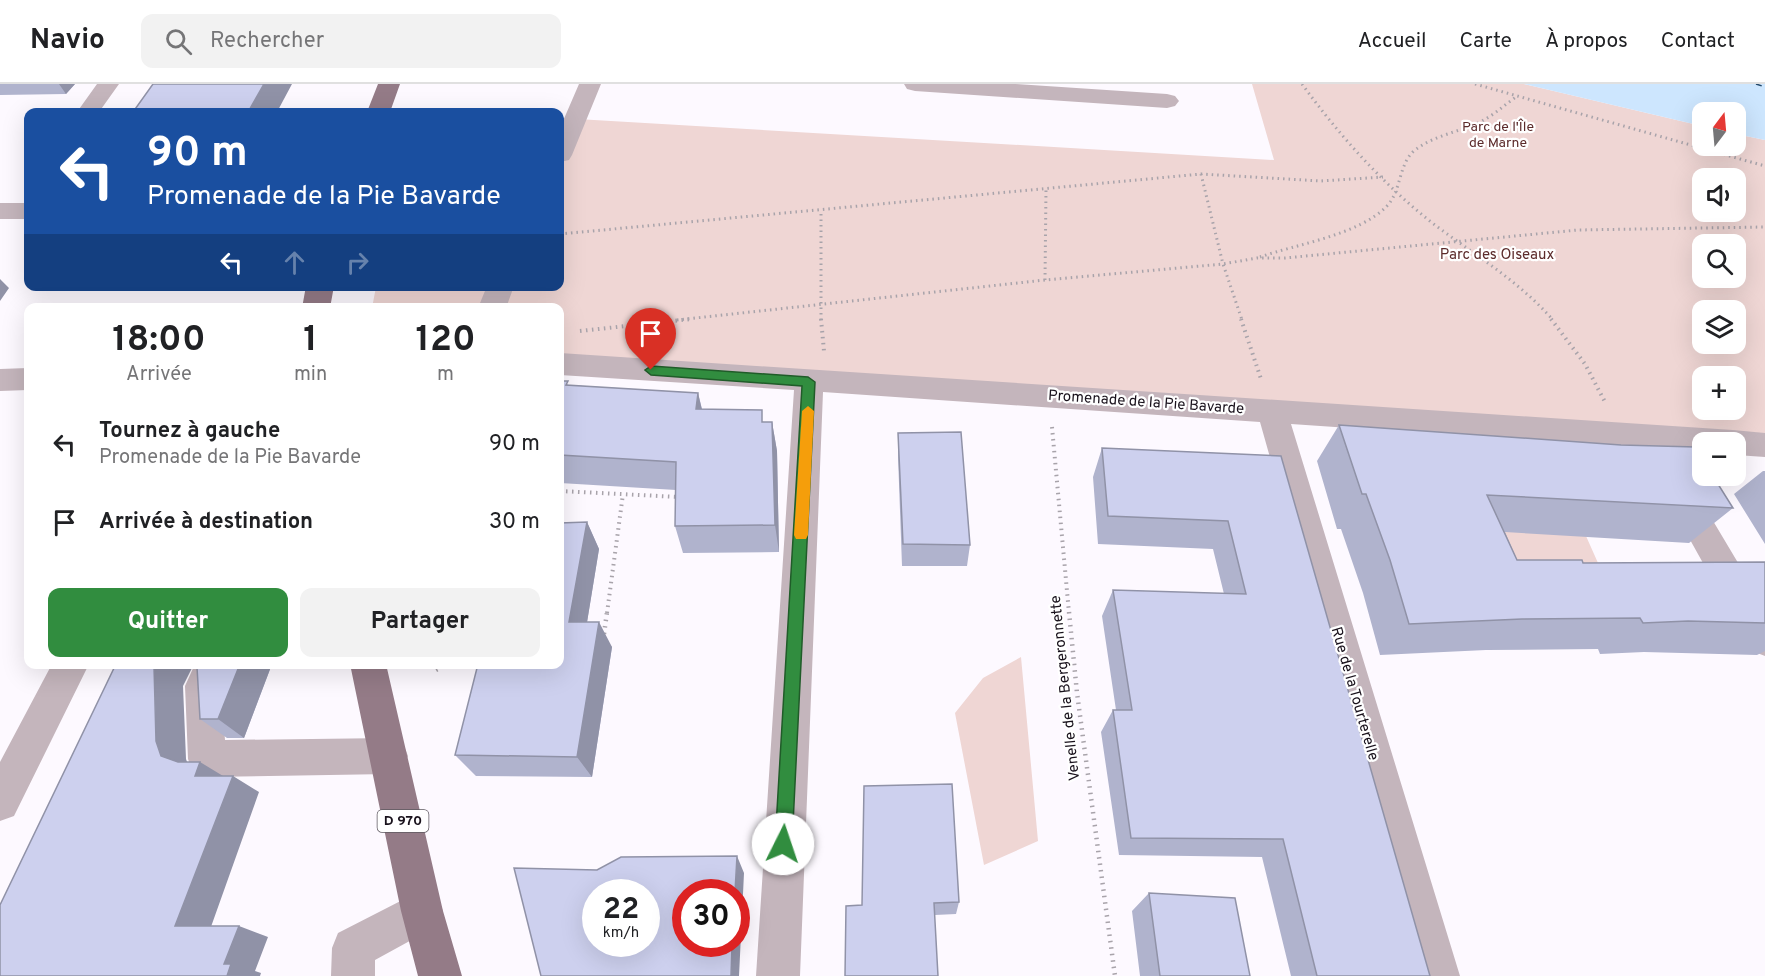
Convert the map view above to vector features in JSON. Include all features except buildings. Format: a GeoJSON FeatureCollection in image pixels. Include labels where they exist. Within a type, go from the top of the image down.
{"type":"FeatureCollection","features":[{"type":"Feature","properties":{"kind":"main road"},"geometry":{"type":"LineString","coordinates":[[380,108],[389,84]]}},
{"type":"Feature","properties":{"kind":"main road","name":"D 970"},"geometry":{"type":"LineString","coordinates":[[369,669],[422,911],[440,976]]}},
{"type":"Feature","properties":{"kind":"street"},"geometry":{"type":"LineString","coordinates":[[91,108],[108,84]]}},
{"type":"Feature","properties":{"kind":"street"},"geometry":{"type":"LineString","coordinates":[[564,146],[590,84]]}},
{"type":"Feature","properties":{"kind":"street"},"geometry":{"type":"LineString","coordinates":[[915,84],[1167,101]]}},
{"type":"Feature","properties":{"kind":"street","name":"Promenade de la Pie Bavarde"},"geometry":{"type":"LineString","coordinates":[[564,364],[1692,439]]}},
{"type":"Feature","properties":{"kind":"street"},"geometry":{"type":"LineString","coordinates":[[0,380],[24,379]]}},
{"type":"Feature","properties":{"kind":"street"},"geometry":{"type":"LineString","coordinates":[[778,976],[818,382]]}},
{"type":"Feature","properties":{"kind":"street","name":"Rue de la Tourterelle"},"geometry":{"type":"LineString","coordinates":[[1272,411],[1438,976]]}},
{"type":"Feature","properties":{"kind":"street"},"geometry":{"type":"LineString","coordinates":[[1651,436],[1666,470],[1765,640]]}},
{"type":"Feature","properties":{"kind":"street","name":"Promenade de la Pie Bavarde"},"geometry":{"type":"LineString","coordinates":[[1746,444],[1765,445]]}},
{"type":"Feature","properties":{"kind":"street"},"geometry":{"type":"LineString","coordinates":[[0,802],[68,669]]}},
{"type":"Feature","properties":{"kind":"street"},"geometry":{"type":"LineString","coordinates":[[211,669],[203,686],[207,759],[389,756]]}},
{"type":"Feature","properties":{"kind":"street"},"geometry":{"type":"LineString","coordinates":[[353,976],[353,948],[422,911]]}},
{"type":"Feature","properties":{"kind":"path"},"geometry":{"type":"LineString","coordinates":[[1302,84],[1348,143],[1421,214],[1525,292],[1562,329],[1598,387],[1609,411],[1613,433]]}},
{"type":"Feature","properties":{"kind":"path"},"geometry":{"type":"LineString","coordinates":[[1475,84],[1765,166]]}},
{"type":"Feature","properties":{"kind":"path"},"geometry":{"type":"LineString","coordinates":[[571,332],[1045,280],[1223,264],[1257,258],[1371,218],[1385,209],[1397,191],[1401,170],[1406,159],[1417,148],[1490,117],[1516,97]]}},
{"type":"Feature","properties":{"kind":"path"},"geometry":{"type":"LineString","coordinates":[[564,234],[1201,174],[1320,181],[1383,177]]}},
{"type":"Feature","properties":{"kind":"path"},"geometry":{"type":"LineString","coordinates":[[1201,174],[1223,264],[1272,411]]}},
{"type":"Feature","properties":{"kind":"path"},"geometry":{"type":"LineString","coordinates":[[1045,280],[1046,189]]}},
{"type":"Feature","properties":{"kind":"path"},"geometry":{"type":"LineString","coordinates":[[818,382],[821,211]]}},
{"type":"Feature","properties":{"kind":"path"},"geometry":{"type":"LineString","coordinates":[[1257,258],[1285,258],[1578,230],[1765,227]]}},
{"type":"Feature","properties":{"kind":"path","name":"Venelle de la Bergeronnette"},"geometry":{"type":"LineString","coordinates":[[1049,396],[1077,693],[1115,976]]}},
{"type":"Feature","properties":{"kind":"path"},"geometry":{"type":"LineString","coordinates":[[564,491],[684,497]]}},
{"type":"Feature","properties":{"kind":"path"},"geometry":{"type":"LineString","coordinates":[[595,634],[604,633],[622,494]]}},
{"type":"Feature","properties":{"kind":"green space","name":"Parc des Oiseaux"},"geometry":{"type":"Polygon","coordinates":[[[1252,84],[1524,84],[1692,124],[1692,156],[1746,156],[1746,136],[1765,140],[1765,446],[1746,445],[1746,432],[1692,432],[1692,441],[1049,396],[808,371],[564,361],[564,303],[373,303],[375,291],[564,291],[564,118],[1274,160],[1252,84]]]}},
{"type":"Feature","properties":{"kind":"green space"},"geometry":{"type":"Polygon","coordinates":[[[1418,512],[1586,536],[1602,572],[1430,568],[1418,512]]]}},
{"type":"Feature","properties":{"kind":"green space"},"geometry":{"type":"Polygon","coordinates":[[[1021,657],[1038,841],[984,865],[955,713],[983,678],[1021,657]]]}},
{"type":"Feature","properties":{"kind":"water"},"geometry":{"type":"Polygon","coordinates":[[[1524,84],[1765,84],[1765,140],[1746,136],[1746,102],[1692,102],[1692,124],[1524,84]]]}},
{"type":"Feature","properties":{"kind":"ferry route"},"geometry":{"type":"LineString","coordinates":[[1756,84],[1765,87]]}},
{"type":"Feature","properties":{"kind":"slow traffic"},"geometry":{"type":"LineString","coordinates":[[801,535],[808,411]]}},
{"type":"Feature","properties":{"kind":"route"},"geometry":{"type":"LineString","coordinates":[[651,370],[808,382],[783,844]]}},
{"type":"Feature","properties":{"kind":"park label","name":"Parc de l'Île de Marne"},"geometry":{"type":"Point","coordinates":[1498,136]}}]}
